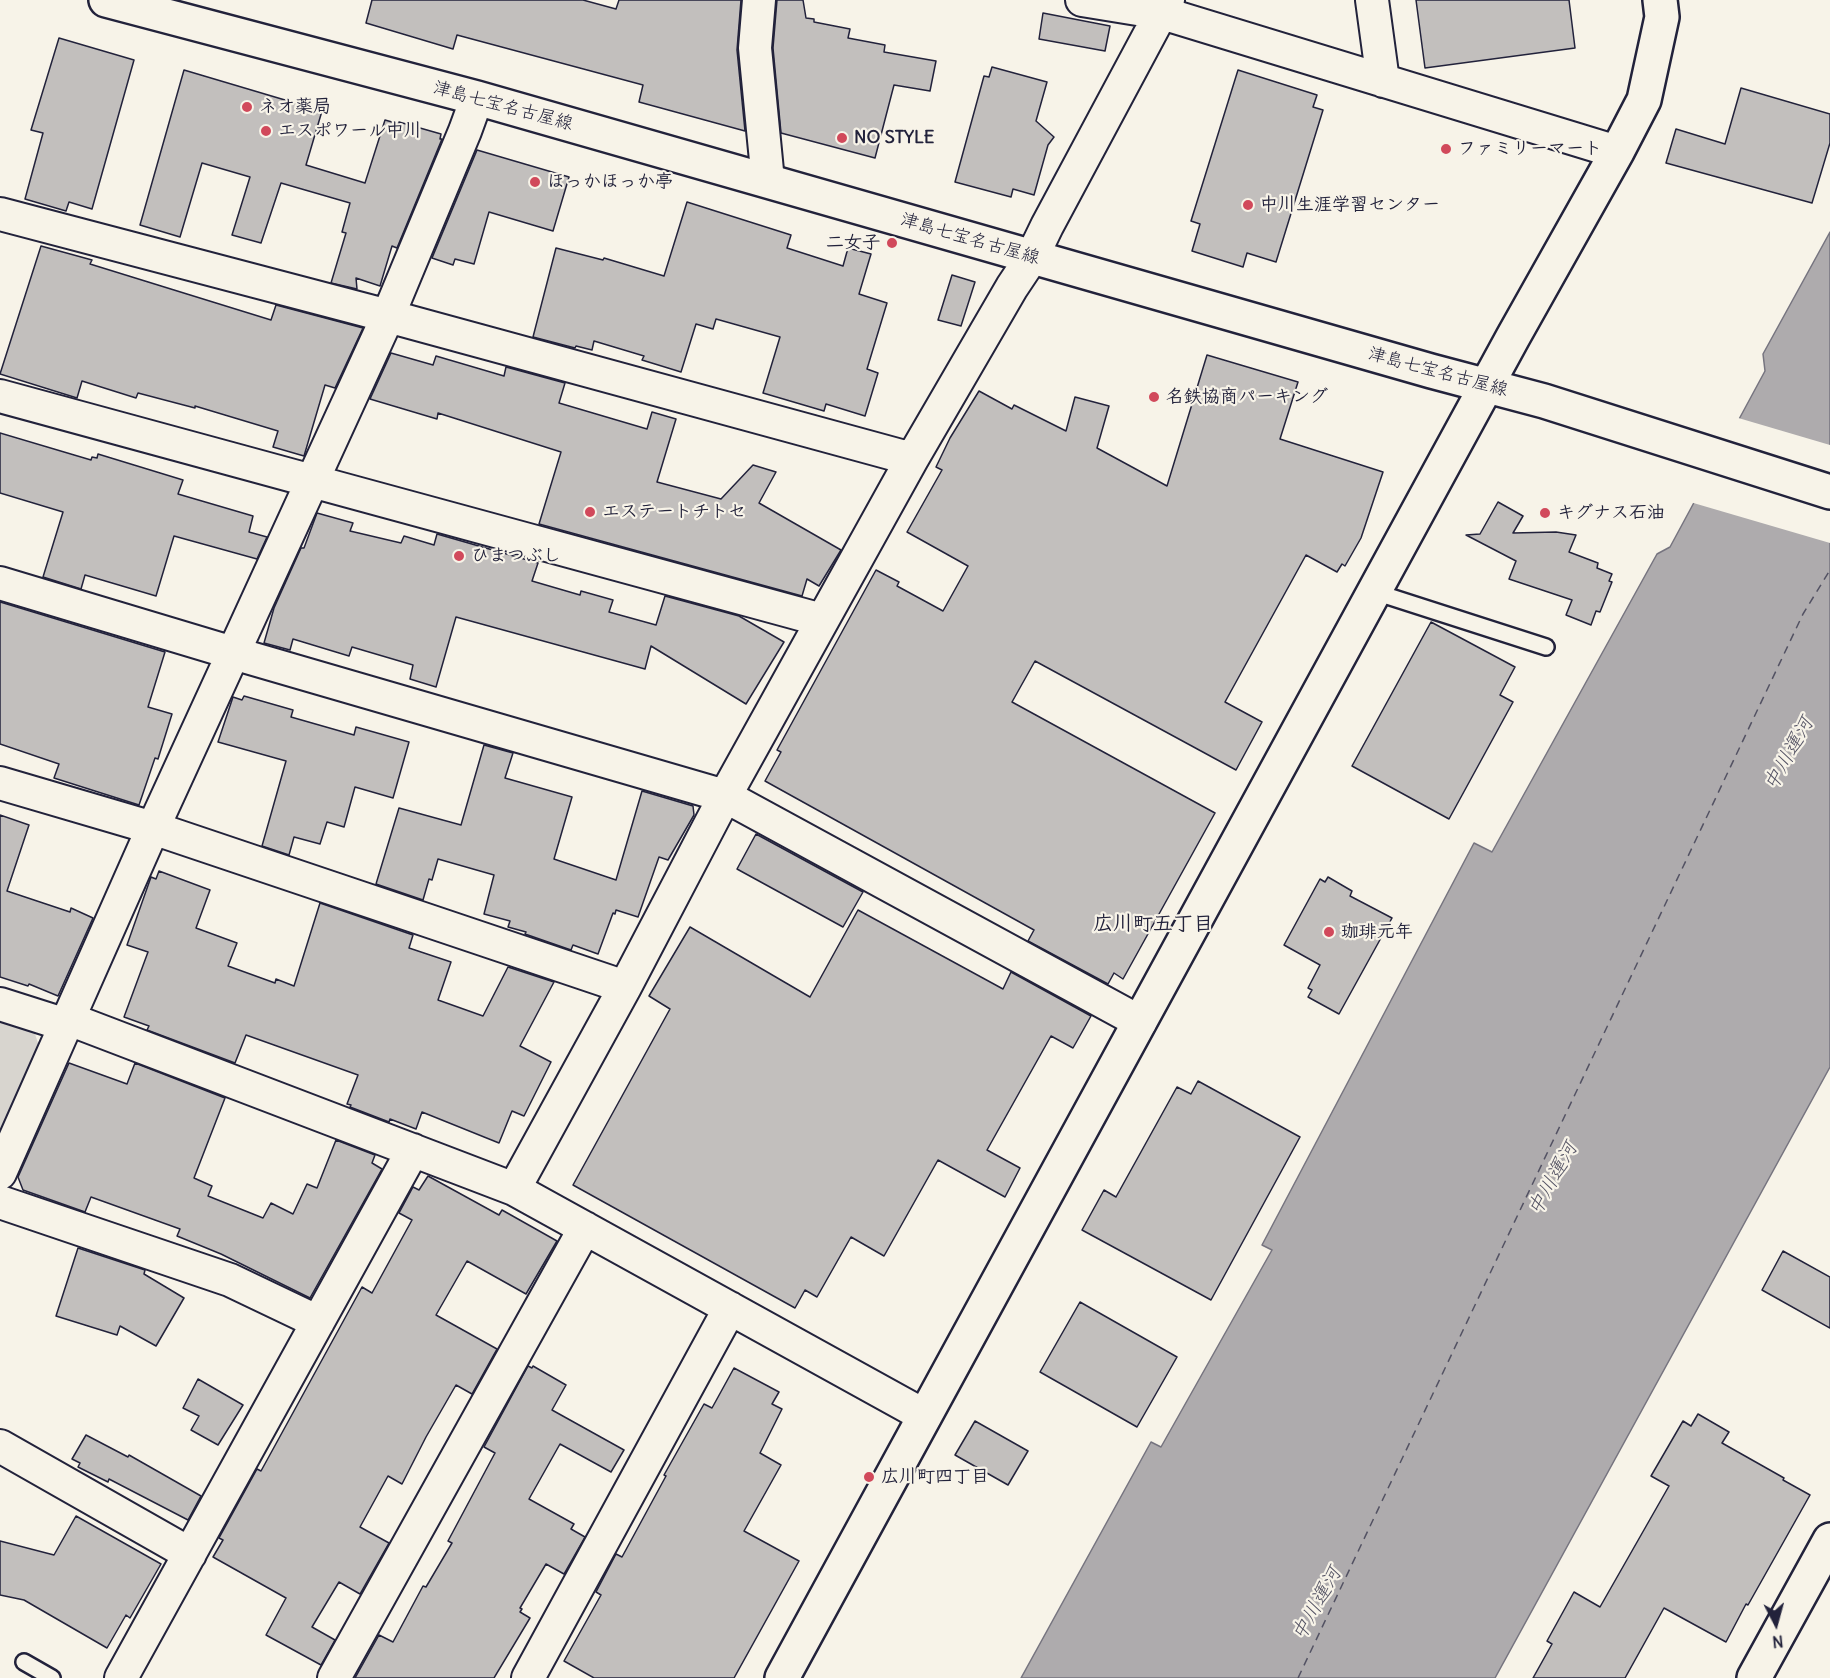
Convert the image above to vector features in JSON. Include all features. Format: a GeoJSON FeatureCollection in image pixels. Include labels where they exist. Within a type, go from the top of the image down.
{"type":"FeatureCollection","features":[{"type":"Feature","properties":{"kind":"street","name":"津島七宝名古屋線"},"geometry":{"type":"LineString","coordinates":[[106,0],[158,7],[1487,387],[1544,401],[1830,492]]}},
{"type":"Feature","properties":{"kind":"street"},"geometry":{"type":"LineString","coordinates":[[759,0],[755,48],[768,181]]}},
{"type":"Feature","properties":{"kind":"street"},"geometry":{"type":"LineString","coordinates":[[1083,0],[1165,6],[1383,81],[1617,152]]}},
{"type":"Feature","properties":{"kind":"street"},"geometry":{"type":"LineString","coordinates":[[1372,0],[1383,81]]}},
{"type":"Feature","properties":{"kind":"street"},"geometry":{"type":"LineString","coordinates":[[782,1678],[1617,152],[1644,100],[1662,17],[1660,0]]}},
{"type":"Feature","properties":{"kind":"street"},"geometry":{"type":"LineString","coordinates":[[514,1189],[625,987],[725,796],[912,459],[1012,287],[1032,257],[1165,6]]}},
{"type":"Feature","properties":{"kind":"street"},"geometry":{"type":"LineString","coordinates":[[0,1173],[153,828],[388,316],[477,98]]}},
{"type":"Feature","properties":{"kind":"street"},"geometry":{"type":"LineString","coordinates":[[0,214],[388,316],[912,459]]}},
{"type":"Feature","properties":{"kind":"street"},"geometry":{"type":"LineString","coordinates":[[0,396],[822,620]]}},
{"type":"Feature","properties":{"kind":"street"},"geometry":{"type":"LineString","coordinates":[[0,583],[234,654],[725,796],[1140,1022]]}},
{"type":"Feature","properties":{"kind":"street"},"geometry":{"type":"LineString","coordinates":[[0,783],[153,828],[625,987]]}},
{"type":"Feature","properties":{"kind":"street"},"geometry":{"type":"LineString","coordinates":[[0,1004],[67,1022],[514,1189],[925,1416]]}},
{"type":"Feature","properties":{"kind":"street"},"geometry":{"type":"LineString","coordinates":[[121,1678],[413,1150]]}},
{"type":"Feature","properties":{"kind":"street"},"geometry":{"type":"LineString","coordinates":[[0,1202],[230,1280],[318,1322]]}},
{"type":"Feature","properties":{"kind":"street"},"geometry":{"type":"LineString","coordinates":[[334,1678],[585,1228]]}},
{"type":"Feature","properties":{"kind":"street"},"geometry":{"type":"LineString","coordinates":[[528,1678],[730,1308]]}},
{"type":"Feature","properties":{"kind":"street"},"geometry":{"type":"LineString","coordinates":[[0,1446],[190,1554]]}},
{"type":"Feature","properties":{"kind":"street"},"geometry":{"type":"LineString","coordinates":[[1754,1678],[1830,1540]]}},
{"type":"Feature","properties":{"kind":"lane"},"geometry":{"type":"LineString","coordinates":[[1375,592],[1546,646]]}},
{"type":"Feature","properties":{"kind":"lane"},"geometry":{"type":"LineString","coordinates":[[24,1662],[52,1678]]}},
{"type":"Feature","properties":{"kind":"shaded area"},"geometry":{"type":"Polygon","coordinates":[[[0,1020],[34,1031],[39,1046],[0,1138],[0,1020]]]}},
{"type":"Feature","properties":{"kind":"water","name":"中川運河"},"geometry":{"type":"Polygon","coordinates":[[[1830,232],[1830,1067],[1495,1678],[1021,1678],[1151,1442],[1161,1447],[1272,1250],[1262,1245],[1474,843],[1492,852],[1657,554],[1670,547],[1765,371],[1763,354],[1830,232]]]}},
{"type":"Feature","properties":{"kind":"pier"},"geometry":{"type":"Polygon","coordinates":[[[1735,417],[1830,445],[1830,543],[1690,502],[1735,417]]]}},
{"type":"Feature","properties":{"kind":"building"},"geometry":{"type":"Polygon","coordinates":[[[372,0],[583,0],[616,9],[619,0],[741,0],[737,50],[745,131],[639,102],[643,85],[457,35],[453,49],[366,23],[372,0]]]}},
{"type":"Feature","properties":{"kind":"building"},"geometry":{"type":"Polygon","coordinates":[[[777,0],[803,0],[806,18],[814,19],[814,22],[850,29],[848,38],[885,45],[884,52],[936,61],[930,91],[894,85],[875,158],[781,133],[773,48],[777,0]]]}},
{"type":"Feature","properties":{"kind":"building"},"geometry":{"type":"Polygon","coordinates":[[[1416,0],[1569,0],[1575,48],[1425,68],[1416,0]]]}},
{"type":"Feature","properties":{"kind":"building"},"geometry":{"type":"Polygon","coordinates":[[[1043,13],[1110,26],[1105,51],[1039,39],[1043,13]]]}},
{"type":"Feature","properties":{"kind":"building"},"geometry":{"type":"Polygon","coordinates":[[[59,38],[134,60],[92,209],[69,202],[66,211],[25,199],[43,133],[31,130],[59,38]]]}},
{"type":"Feature","properties":{"kind":"building"},"geometry":{"type":"Polygon","coordinates":[[[992,67],[1047,82],[1036,121],[1054,137],[1048,145],[1034,195],[1013,189],[1011,197],[955,182],[984,76],[989,77],[992,67]]]}},
{"type":"Feature","properties":{"kind":"building"},"geometry":{"type":"Polygon","coordinates":[[[184,70],[322,111],[306,165],[365,183],[385,120],[441,134],[440,139],[442,139],[397,248],[392,246],[380,286],[356,278],[357,289],[331,283],[346,233],[342,232],[350,203],[281,183],[261,243],[232,235],[250,177],[202,163],[180,237],[140,225],[184,70]]]}},
{"type":"Feature","properties":{"kind":"building"},"geometry":{"type":"Polygon","coordinates":[[[1238,70],[1317,95],[1313,107],[1323,110],[1276,262],[1247,253],[1243,267],[1192,251],[1200,224],[1191,221],[1238,70]]]}},
{"type":"Feature","properties":{"kind":"building"},"geometry":{"type":"Polygon","coordinates":[[[1741,88],[1830,114],[1830,143],[1812,203],[1666,163],[1676,129],[1725,144],[1741,88]]]}},
{"type":"Feature","properties":{"kind":"building"},"geometry":{"type":"Polygon","coordinates":[[[477,150],[569,177],[553,231],[489,212],[474,264],[455,259],[453,265],[432,258],[477,150]]]}},
{"type":"Feature","properties":{"kind":"building"},"geometry":{"type":"Polygon","coordinates":[[[687,202],[791,235],[787,248],[843,266],[848,248],[871,254],[859,294],[887,303],[867,369],[878,373],[865,416],[826,404],[824,411],[763,393],[780,337],[716,319],[713,329],[696,324],[681,372],[642,360],[644,356],[594,341],[592,350],[533,337],[556,248],[603,260],[604,258],[664,276],[687,202]]]}},
{"type":"Feature","properties":{"kind":"building"},"geometry":{"type":"Polygon","coordinates":[[[41,246],[92,260],[90,264],[271,320],[276,305],[363,328],[335,388],[325,385],[304,456],[273,447],[278,431],[195,406],[195,408],[138,393],[136,398],[82,381],[77,398],[0,374],[41,246]]]}},
{"type":"Feature","properties":{"kind":"building"},"geometry":{"type":"Polygon","coordinates":[[[952,275],[975,282],[961,326],[938,320],[952,275]]]}},
{"type":"Feature","properties":{"kind":"building"},"geometry":{"type":"Polygon","coordinates":[[[391,353],[433,365],[436,356],[504,376],[506,367],[565,383],[559,403],[647,429],[652,412],[676,419],[657,482],[721,499],[753,465],[776,472],[759,503],[841,550],[819,586],[807,579],[802,596],[539,524],[561,452],[438,413],[437,419],[370,399],[391,353]]]}},
{"type":"Feature","properties":{"kind":"building"},"geometry":{"type":"Polygon","coordinates":[[[1207,355],[1298,382],[1280,439],[1383,472],[1361,538],[1345,566],[1342,564],[1337,572],[1306,555],[1225,702],[1262,722],[1236,770],[1035,661],[1012,702],[1215,813],[1123,979],[1114,973],[1108,984],[1028,941],[1034,930],[765,781],[781,752],[777,750],[876,570],[899,582],[897,586],[943,611],[968,566],[907,532],[942,470],[936,467],[950,438],[979,391],[1012,409],[1014,405],[1066,431],[1075,397],[1109,406],[1097,448],[1167,486],[1207,355]]]}},
{"type":"Feature","properties":{"kind":"building"},"geometry":{"type":"Polygon","coordinates":[[[0,433],[91,460],[92,457],[97,458],[98,454],[183,480],[178,494],[253,516],[249,532],[267,537],[257,559],[174,536],[156,596],[85,575],[81,589],[43,577],[63,512],[0,493],[0,433]]]}},
{"type":"Feature","properties":{"kind":"building"},"geometry":{"type":"Polygon","coordinates":[[[1498,502],[1523,516],[1513,533],[1556,532],[1576,535],[1569,552],[1598,563],[1597,568],[1612,574],[1609,581],[1612,582],[1600,612],[1596,611],[1591,625],[1566,615],[1572,600],[1509,579],[1516,561],[1466,535],[1480,534],[1498,502]]]}},
{"type":"Feature","properties":{"kind":"building"},"geometry":{"type":"Polygon","coordinates":[[[317,513],[353,523],[350,531],[401,543],[404,536],[434,545],[437,534],[538,563],[532,581],[580,595],[581,591],[613,600],[609,612],[656,625],[665,596],[739,616],[784,642],[746,704],[651,646],[645,669],[456,617],[436,687],[410,679],[413,665],[352,647],[349,656],[293,639],[290,650],[264,643],[274,608],[301,548],[304,548],[317,513]]]}},
{"type":"Feature","properties":{"kind":"building"},"geometry":{"type":"Polygon","coordinates":[[[0,602],[165,652],[148,707],[172,714],[158,759],[155,758],[139,805],[54,778],[59,764],[0,744],[0,602]]]}},
{"type":"Feature","properties":{"kind":"building"},"geometry":{"type":"Polygon","coordinates":[[[1431,622],[1515,667],[1500,695],[1513,702],[1449,819],[1352,766],[1431,622]]]}},
{"type":"Feature","properties":{"kind":"building"},"geometry":{"type":"Polygon","coordinates":[[[244,696],[293,710],[291,717],[354,735],[356,727],[409,742],[393,798],[355,787],[344,827],[327,822],[320,844],[294,837],[289,855],[262,846],[286,761],[218,742],[233,697],[242,700],[244,696]]]}},
{"type":"Feature","properties":{"kind":"building"},"geometry":{"type":"Polygon","coordinates":[[[484,745],[513,753],[505,778],[572,797],[554,859],[616,880],[642,791],[693,806],[694,815],[668,860],[659,857],[638,917],[616,910],[598,954],[573,945],[571,950],[525,934],[526,932],[508,927],[510,921],[484,914],[494,875],[438,859],[423,900],[376,884],[399,808],[461,825],[484,745]]]}},
{"type":"Feature","properties":{"kind":"building"},"geometry":{"type":"Polygon","coordinates":[[[0,815],[29,825],[7,891],[70,912],[71,908],[93,918],[58,996],[29,984],[28,986],[0,977],[0,815]]]}},
{"type":"Feature","properties":{"kind":"building"},"geometry":{"type":"Polygon","coordinates":[[[756,834],[863,892],[843,927],[737,869],[756,834]]]}},
{"type":"Feature","properties":{"kind":"building"},"geometry":{"type":"Polygon","coordinates":[[[159,871],[210,890],[196,928],[237,943],[228,966],[275,983],[276,979],[294,986],[320,903],[413,935],[409,948],[451,962],[438,1000],[483,1016],[508,967],[554,982],[520,1046],[551,1062],[524,1116],[512,1111],[499,1143],[422,1112],[416,1129],[390,1119],[389,1122],[350,1107],[351,1105],[347,1104],[358,1075],[246,1035],[235,1063],[147,1030],[149,1026],[124,1017],[148,952],[127,945],[151,877],[156,879],[159,871]]]}},
{"type":"Feature","properties":{"kind":"building"},"geometry":{"type":"Polygon","coordinates":[[[1328,877],[1352,891],[1350,896],[1392,918],[1339,1014],[1308,997],[1312,990],[1308,988],[1320,965],[1284,945],[1320,879],[1325,882],[1328,877]]]}},
{"type":"Feature","properties":{"kind":"building"},"geometry":{"type":"Polygon","coordinates":[[[858,910],[1003,989],[1011,972],[1091,1016],[1073,1048],[1051,1036],[987,1150],[1020,1168],[1005,1197],[938,1160],[884,1256],[851,1237],[817,1297],[805,1290],[795,1308],[573,1185],[670,1009],[649,996],[690,927],[810,997],[858,910]]]}},
{"type":"Feature","properties":{"kind":"building"},"geometry":{"type":"Polygon","coordinates":[[[69,1063],[127,1084],[135,1063],[225,1098],[194,1178],[212,1186],[208,1196],[263,1218],[271,1203],[293,1214],[307,1184],[317,1188],[336,1140],[375,1155],[372,1163],[382,1169],[310,1298],[221,1254],[177,1236],[180,1229],[91,1197],[85,1212],[23,1190],[18,1177],[69,1063]]]}},
{"type":"Feature","properties":{"kind":"building"},"geometry":{"type":"Polygon","coordinates":[[[1198,1081],[1300,1137],[1211,1300],[1082,1230],[1104,1190],[1116,1197],[1177,1087],[1191,1094],[1198,1081]]]}},
{"type":"Feature","properties":{"kind":"building"},"geometry":{"type":"Polygon","coordinates":[[[428,1176],[499,1215],[502,1210],[557,1241],[526,1294],[467,1261],[436,1315],[497,1349],[472,1394],[456,1385],[402,1484],[388,1476],[360,1527],[389,1543],[360,1594],[339,1582],[312,1627],[335,1640],[321,1665],[266,1635],[286,1598],[213,1557],[223,1540],[219,1538],[257,1469],[261,1471],[362,1287],[372,1293],[412,1220],[399,1213],[413,1187],[419,1190],[428,1176]]]}},
{"type":"Feature","properties":{"kind":"building"},"geometry":{"type":"Polygon","coordinates":[[[78,1248],[145,1270],[144,1274],[184,1298],[156,1346],[120,1326],[117,1335],[56,1316],[78,1248]]]}},
{"type":"Feature","properties":{"kind":"building"},"geometry":{"type":"Polygon","coordinates":[[[1783,1251],[1830,1277],[1830,1328],[1762,1290],[1783,1251]]]}},
{"type":"Feature","properties":{"kind":"building"},"geometry":{"type":"Polygon","coordinates":[[[1080,1302],[1177,1357],[1137,1427],[1040,1372],[1080,1302]]]}},
{"type":"Feature","properties":{"kind":"building"},"geometry":{"type":"Polygon","coordinates":[[[528,1366],[532,1368],[533,1366],[566,1385],[552,1410],[624,1450],[611,1472],[560,1444],[529,1499],[574,1524],[571,1529],[585,1537],[564,1574],[546,1564],[520,1608],[522,1609],[520,1612],[530,1618],[494,1678],[355,1678],[379,1635],[393,1642],[423,1586],[426,1587],[452,1543],[448,1541],[495,1453],[484,1447],[528,1366]]]}},
{"type":"Feature","properties":{"kind":"building"},"geometry":{"type":"Polygon","coordinates":[[[734,1368],[779,1392],[772,1404],[782,1409],[760,1453],[781,1465],[744,1531],[799,1561],[734,1678],[594,1678],[564,1661],[601,1595],[596,1592],[616,1554],[622,1557],[704,1404],[712,1408],[734,1368]]]}},
{"type":"Feature","properties":{"kind":"building"},"geometry":{"type":"Polygon","coordinates":[[[198,1379],[243,1405],[218,1445],[191,1430],[199,1416],[183,1408],[198,1379]]]}},
{"type":"Feature","properties":{"kind":"building"},"geometry":{"type":"Polygon","coordinates":[[[1698,1414],[1729,1432],[1722,1443],[1810,1495],[1726,1642],[1664,1608],[1625,1678],[1533,1678],[1552,1644],[1547,1641],[1574,1592],[1600,1607],[1669,1486],[1651,1476],[1683,1421],[1691,1426],[1698,1414]]]}},
{"type":"Feature","properties":{"kind":"building"},"geometry":{"type":"Polygon","coordinates":[[[975,1421],[1028,1451],[1008,1485],[955,1455],[975,1421]]]}},
{"type":"Feature","properties":{"kind":"building"},"geometry":{"type":"Polygon","coordinates":[[[86,1435],[128,1457],[129,1455],[201,1496],[188,1520],[109,1479],[108,1482],[78,1467],[80,1463],[72,1459],[86,1435]]]}},
{"type":"Feature","properties":{"kind":"building"},"geometry":{"type":"Polygon","coordinates":[[[76,1516],[161,1564],[130,1618],[126,1615],[107,1648],[24,1600],[0,1595],[0,1541],[54,1555],[76,1516]]]}},
{"type":"Feature","properties":{"kind":"ferry route"},"geometry":{"type":"LineString","coordinates":[[1298,1678],[1803,614],[1830,570]]}},
{"type":"Feature","properties":{"kind":"place","name":"ネオ薬局"},"geometry":{"type":"Point","coordinates":[247,107]}},
{"type":"Feature","properties":{"kind":"place","name":"エスポワール中川"},"geometry":{"type":"Point","coordinates":[266,131]}},
{"type":"Feature","properties":{"kind":"place","name":"NO STYLE"},"geometry":{"type":"Point","coordinates":[842,138]}},
{"type":"Feature","properties":{"kind":"place","name":"ファミリーマート"},"geometry":{"type":"Point","coordinates":[1446,149]}},
{"type":"Feature","properties":{"kind":"place","name":"ほっかほっか亭"},"geometry":{"type":"Point","coordinates":[535,182]}},
{"type":"Feature","properties":{"kind":"place","name":"中川生涯学習センター"},"geometry":{"type":"Point","coordinates":[1248,205]}},
{"type":"Feature","properties":{"kind":"place","name":"二女子"},"geometry":{"type":"Point","coordinates":[892,243]}},
{"type":"Feature","properties":{"kind":"place","name":"名鉄協商パーキング"},"geometry":{"type":"Point","coordinates":[1154,397]}},
{"type":"Feature","properties":{"kind":"place","name":"エステートチトセ"},"geometry":{"type":"Point","coordinates":[590,512]}},
{"type":"Feature","properties":{"kind":"place","name":"キグナス石油"},"geometry":{"type":"Point","coordinates":[1545,513]}},
{"type":"Feature","properties":{"kind":"place","name":"ひまつぶし"},"geometry":{"type":"Point","coordinates":[459,556]}},
{"type":"Feature","properties":{"kind":"place","name":"珈琲元年"},"geometry":{"type":"Point","coordinates":[1329,932]}},
{"type":"Feature","properties":{"kind":"place","name":"広川町四丁目"},"geometry":{"type":"Point","coordinates":[869,1477]}},
{"type":"Feature","properties":{"kind":"district","name":"広川町五丁目"},"geometry":{"type":"Point","coordinates":[1153,924]}}]}
